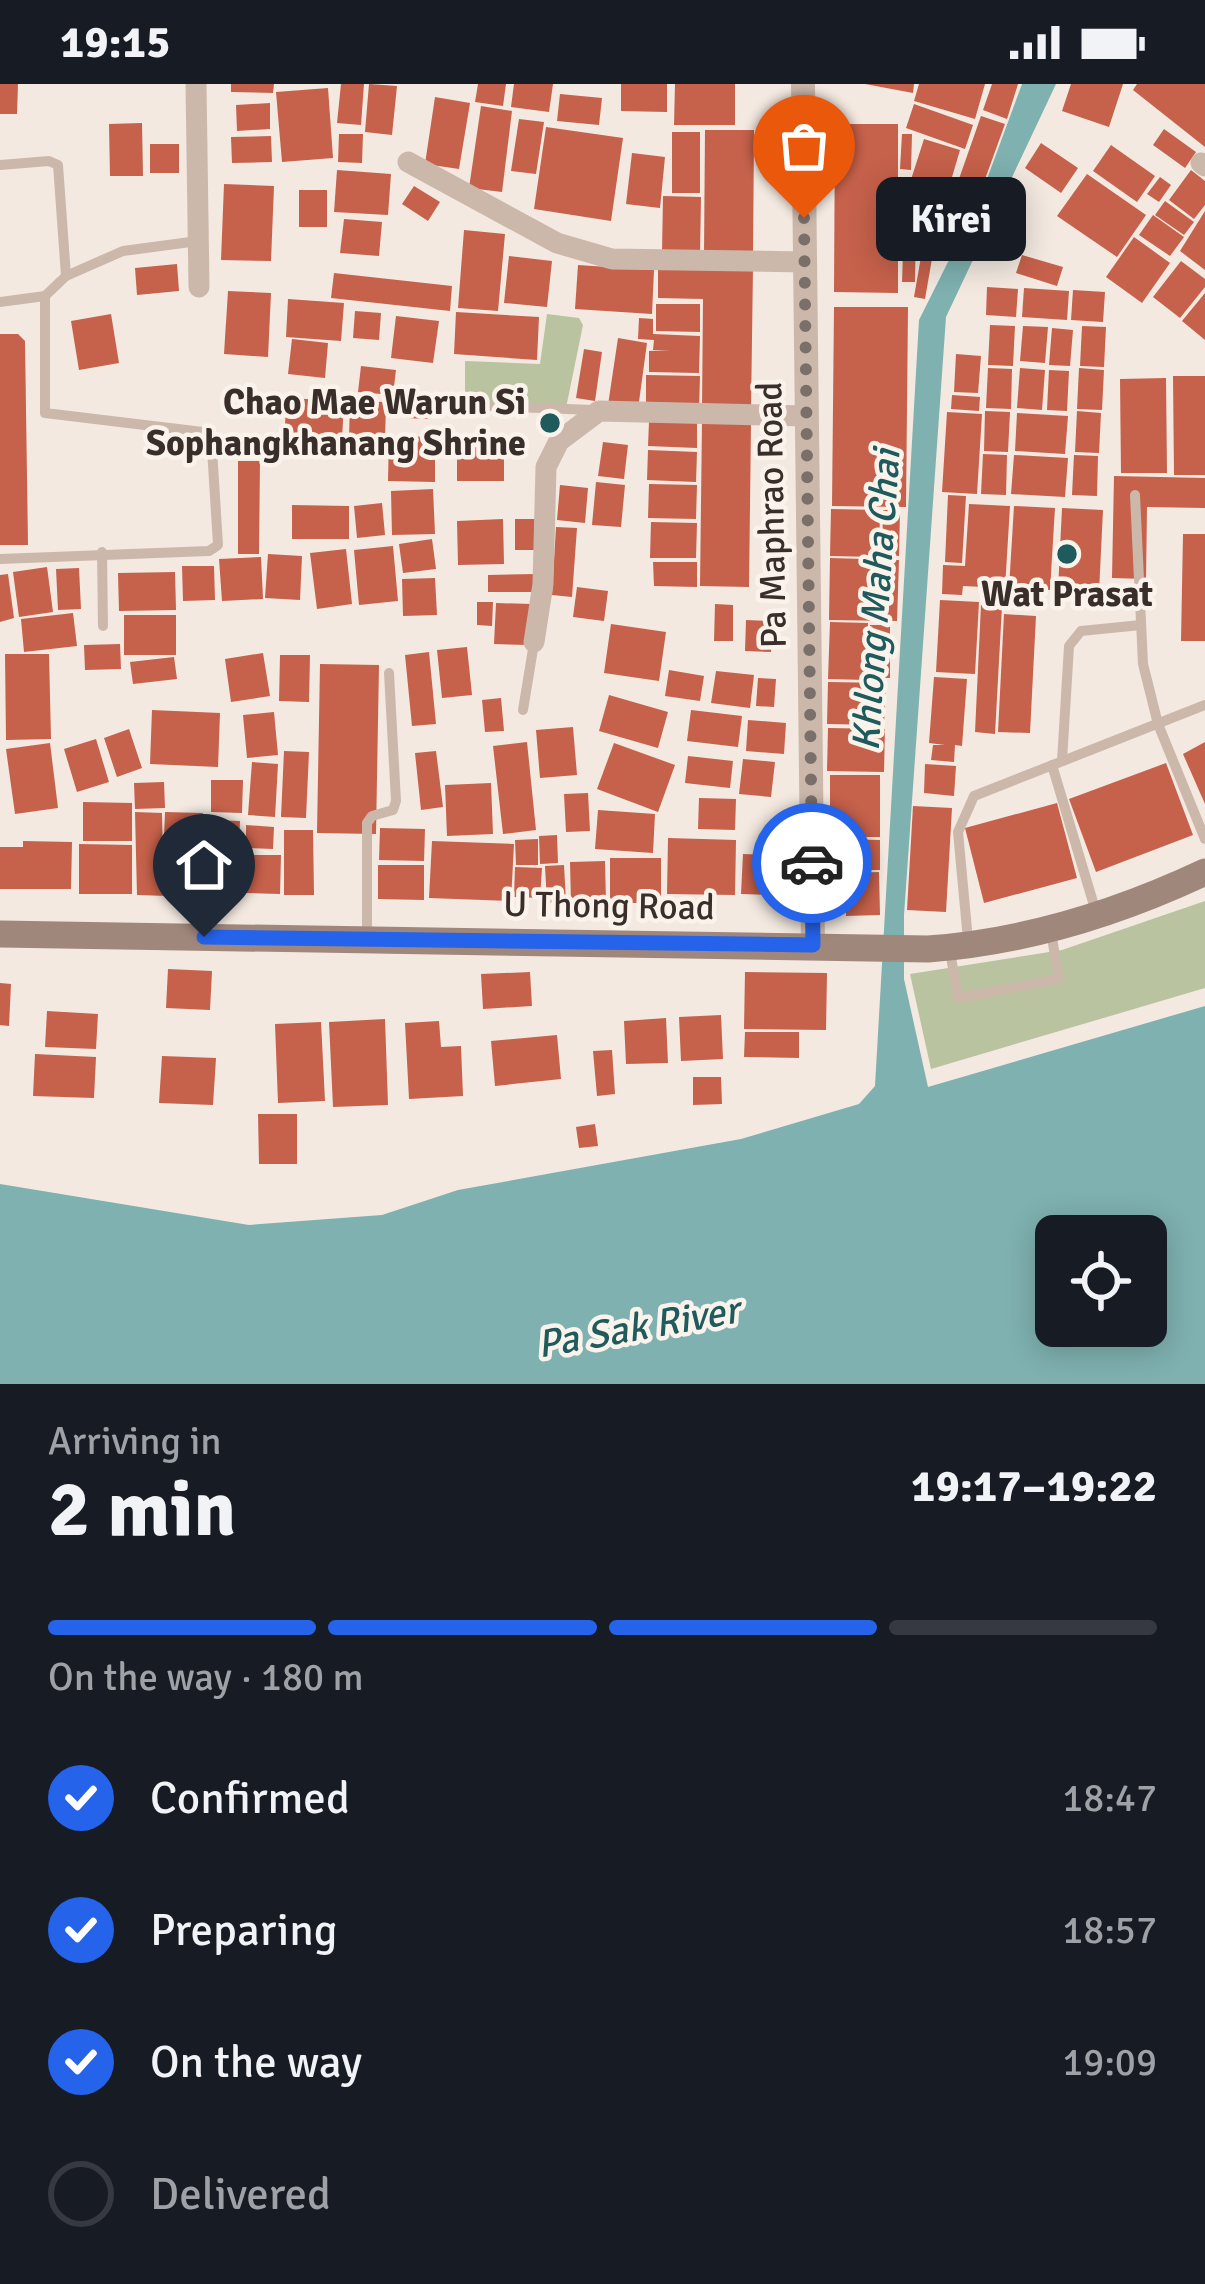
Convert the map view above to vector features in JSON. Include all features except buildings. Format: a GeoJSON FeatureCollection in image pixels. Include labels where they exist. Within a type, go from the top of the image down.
{"type":"FeatureCollection","features":[{"type":"Feature","properties":{"kind":"main road","name":"U Thong Road"},"geometry":{"type":"LineString","coordinates":[[0,934],[892,948],[959,945],[1050,929],[1205,872]]}},
{"type":"Feature","properties":{"kind":"street"},"geometry":{"type":"LineString","coordinates":[[196,84],[199,287]]}},
{"type":"Feature","properties":{"kind":"street","name":"Pa Maphrao Road"},"geometry":{"type":"LineString","coordinates":[[802,84],[813,945]]}},
{"type":"Feature","properties":{"kind":"street"},"geometry":{"type":"LineString","coordinates":[[408,162],[557,243],[612,259],[805,262]]}},
{"type":"Feature","properties":{"kind":"street"},"geometry":{"type":"LineString","coordinates":[[534,643],[543,584],[546,467],[559,441],[599,411],[807,416]]}},
{"type":"Feature","properties":{"kind":"lane"},"geometry":{"type":"LineString","coordinates":[[0,165],[49,161],[58,165],[66,276]]}},
{"type":"Feature","properties":{"kind":"lane"},"geometry":{"type":"LineString","coordinates":[[0,302],[45,296],[66,276],[123,251],[198,241]]}},
{"type":"Feature","properties":{"kind":"lane"},"geometry":{"type":"LineString","coordinates":[[0,559],[215,550],[214,440],[202,430],[50,418],[43,408],[45,296]]}},
{"type":"Feature","properties":{"kind":"lane"},"geometry":{"type":"LineString","coordinates":[[464,405],[599,411]]}},
{"type":"Feature","properties":{"kind":"lane"},"geometry":{"type":"LineString","coordinates":[[1135,495],[1143,664],[1158,724],[1205,839]]}},
{"type":"Feature","properties":{"kind":"lane"},"geometry":{"type":"LineString","coordinates":[[102,552],[103,626]]}},
{"type":"Feature","properties":{"kind":"lane"},"geometry":{"type":"LineString","coordinates":[[1097,915],[1057,763],[1069,646],[1081,631],[1141,625]]}},
{"type":"Feature","properties":{"kind":"lane"},"geometry":{"type":"LineString","coordinates":[[523,710],[534,643]]}},
{"type":"Feature","properties":{"kind":"lane"},"geometry":{"type":"LineString","coordinates":[[367,939],[367,823],[372,816],[393,810],[396,801],[389,673]]}},
{"type":"Feature","properties":{"kind":"lane"},"geometry":{"type":"LineString","coordinates":[[1050,929],[1059,979],[958,998],[958,832],[964,810],[974,796],[1205,705]]}},
{"type":"Feature","properties":{"kind":"green space"},"geometry":{"type":"Polygon","coordinates":[[[547,314],[579,318],[583,325],[566,408],[465,402],[465,361],[540,364],[547,314]]]}},
{"type":"Feature","properties":{"kind":"green space"},"geometry":{"type":"Polygon","coordinates":[[[1205,901],[1205,988],[931,1069],[910,974],[1062,950],[1205,901]]]}},
{"type":"Feature","properties":{"kind":"water","name":"Pa Sak River"},"geometry":{"type":"Polygon","coordinates":[[[1022,84],[1056,84],[946,317],[904,915],[904,979],[928,1087],[1205,1006],[1205,1384],[0,1384],[0,1184],[249,1225],[382,1215],[458,1190],[741,1139],[859,1104],[875,1086],[919,320],[980,198],[1022,84]]]}},
{"type":"Feature","properties":{"kind":"way so far"},"geometry":{"type":"LineString","coordinates":[[804,218],[812,863]]}},
{"type":"Feature","properties":{"kind":"place","name":"Kirei"},"geometry":{"type":"Point","coordinates":[804,218]}},
{"type":"Feature","properties":{"kind":"place","name":"Chao Mae Warun Si Sophangkhanang Shrine"},"geometry":{"type":"Point","coordinates":[550,423]}},
{"type":"Feature","properties":{"kind":"place","name":"Wat Prasat"},"geometry":{"type":"Point","coordinates":[1067,554]}},
{"type":"Feature","properties":{"kind":"route"},"geometry":{"type":"LineString","coordinates":[[204,937],[813,945],[812,863]]}},
{"type":"Feature","properties":{"kind":"water label","name":"Khlong Maha Chai"},"geometry":{"type":"Point","coordinates":[876,600]}}]}
